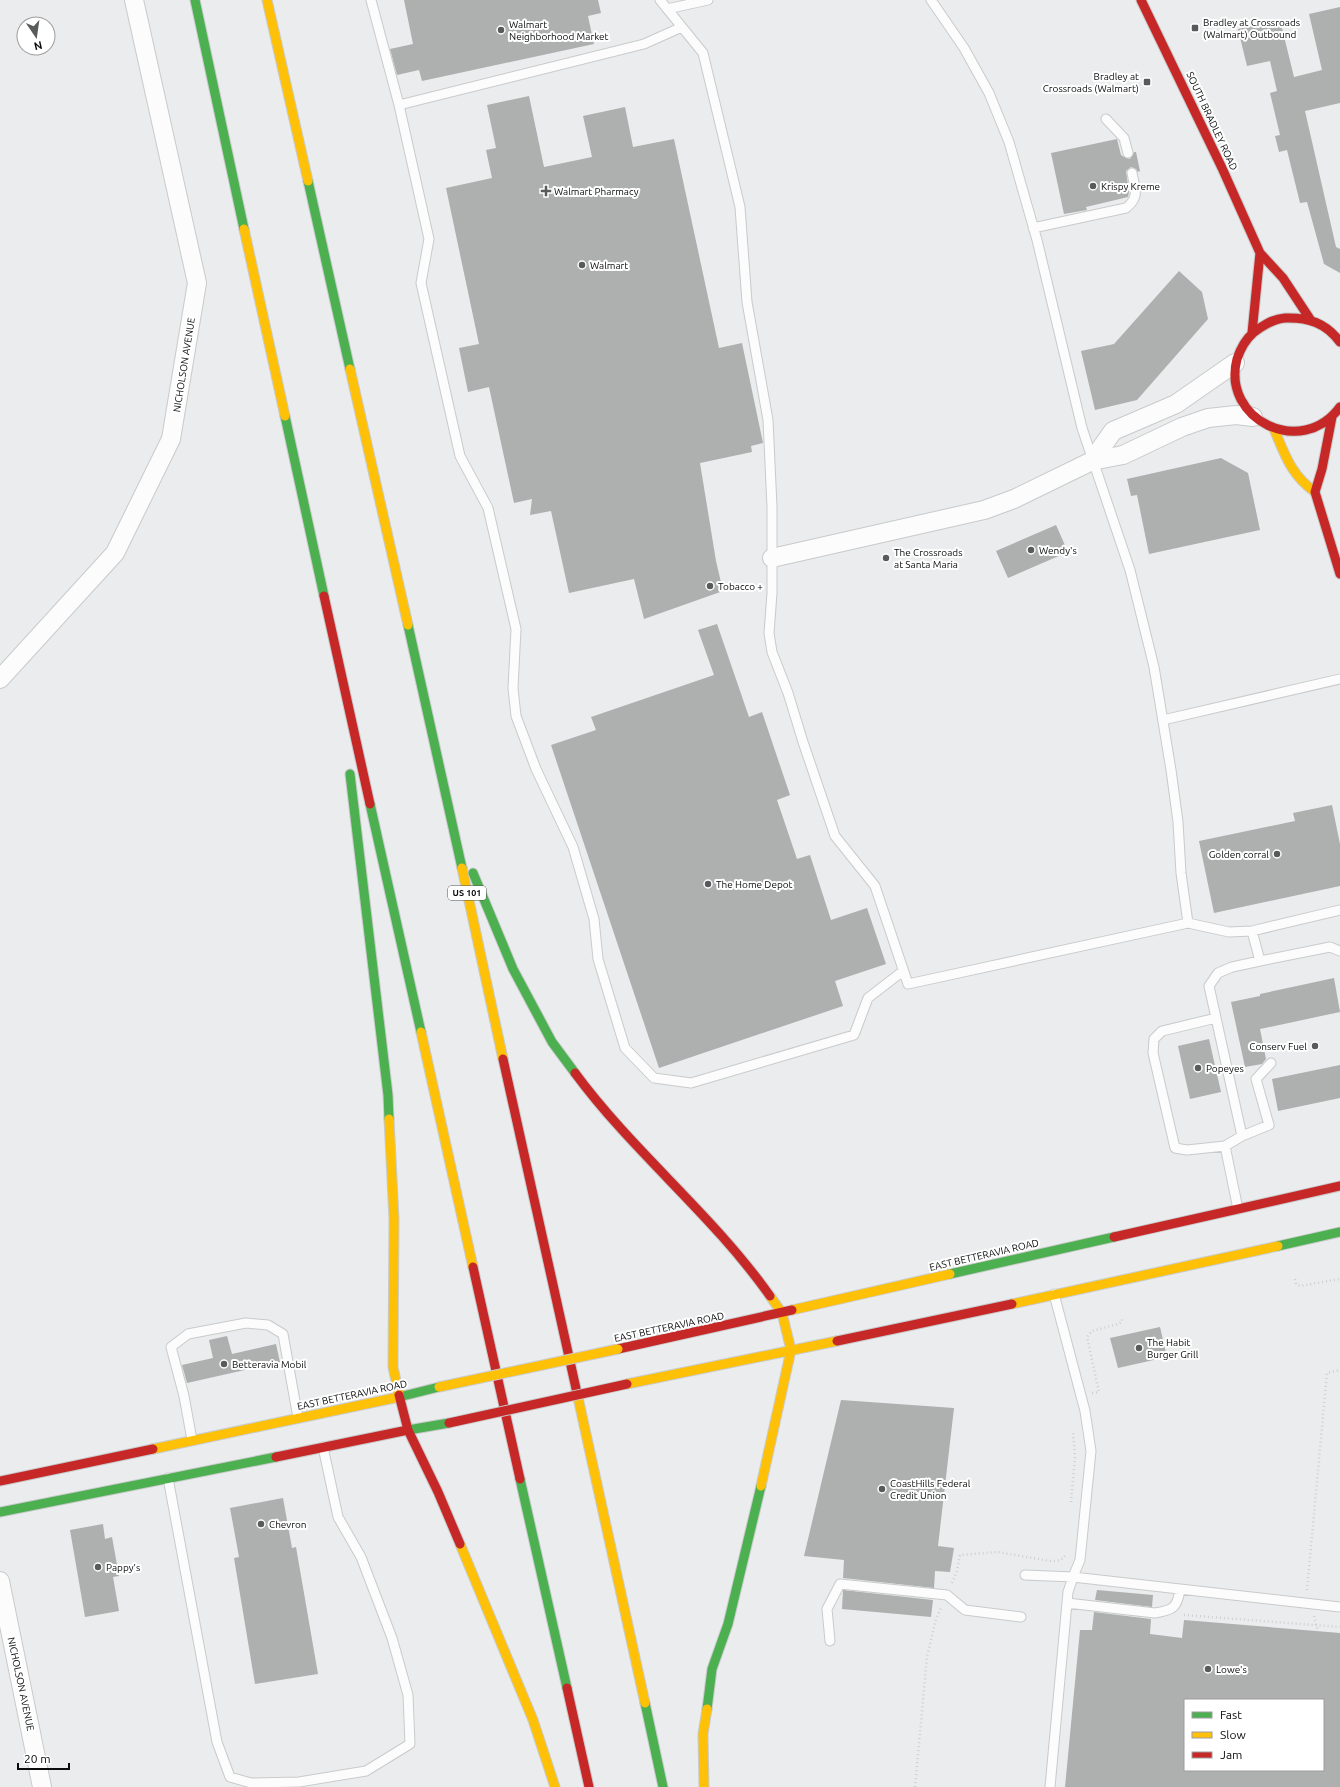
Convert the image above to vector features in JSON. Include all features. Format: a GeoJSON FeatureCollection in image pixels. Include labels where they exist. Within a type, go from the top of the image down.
{"type":"FeatureCollection","features":[{"type":"Feature","properties":{"kind":"main road"},"geometry":{"type":"LineString","coordinates":[[195,0],[338,666],[589,1787]]}},
{"type":"Feature","properties":{"kind":"main road","name":"US 101"},"geometry":{"type":"LineString","coordinates":[[267,0],[430,724],[663,1787]]}},
{"type":"Feature","properties":{"kind":"main road","name":"SOUTH BRADLEY ROAD"},"geometry":{"type":"LineString","coordinates":[[1141,0],[1260,253],[1283,278],[1310,319]]}},
{"type":"Feature","properties":{"kind":"main road"},"geometry":{"type":"LineString","coordinates":[[1252,333],[1260,253]]}},
{"type":"Feature","properties":{"kind":"main road"},"geometry":{"type":"LineString","coordinates":[[1339,340],[1330,329],[1305,317],[1288,316],[1265,322],[1246,338],[1235,363],[1234,382],[1238,397],[1253,417],[1274,429],[1294,432],[1317,427],[1332,417],[1340,407]]}},
{"type":"Feature","properties":{"kind":"main road"},"geometry":{"type":"LineString","coordinates":[[1332,417],[1322,469],[1315,492],[1340,574]]}},
{"type":"Feature","properties":{"kind":"main road"},"geometry":{"type":"LineString","coordinates":[[1274,429],[1284,456],[1301,482],[1315,492]]}},
{"type":"Feature","properties":{"kind":"main road"},"geometry":{"type":"LineString","coordinates":[[338,666],[347,745]]}},
{"type":"Feature","properties":{"kind":"main road"},"geometry":{"type":"LineString","coordinates":[[430,724],[472,871],[513,969],[552,1042],[598,1104],[722,1235],[760,1282],[782,1313],[791,1350],[746,1554],[728,1624],[712,1669],[703,1734],[704,1787]]}},
{"type":"Feature","properties":{"kind":"main road"},"geometry":{"type":"LineString","coordinates":[[349,761],[388,1095],[394,1219],[393,1367],[399,1397],[408,1430],[438,1492],[533,1720],[555,1787]]}},
{"type":"Feature","properties":{"kind":"main road","name":"EAST BETTERAVIA ROAD"},"geometry":{"type":"LineString","coordinates":[[0,1481],[399,1397],[782,1313],[1340,1186]]}},
{"type":"Feature","properties":{"kind":"main road"},"geometry":{"type":"LineString","coordinates":[[0,1512],[449,1423],[1340,1232]]}},
{"type":"Feature","properties":{"kind":"street","name":"NICHOLSON AVENUE"},"geometry":{"type":"LineString","coordinates":[[0,679],[115,553],[171,439],[197,283],[134,0]]}},
{"type":"Feature","properties":{"kind":"street"},"geometry":{"type":"LineString","coordinates":[[1092,461],[1113,431],[1176,404],[1235,363]]}},
{"type":"Feature","properties":{"kind":"street"},"geometry":{"type":"LineString","coordinates":[[772,558],[984,510],[1014,499],[1092,461],[1124,455],[1182,427],[1208,418],[1236,415],[1253,417]]}},
{"type":"Feature","properties":{"kind":"street","name":"NICHOLSON AVENUE"},"geometry":{"type":"LineString","coordinates":[[0,1581],[42,1787]]}},
{"type":"Feature","properties":{"kind":"lane"},"geometry":{"type":"LineString","coordinates":[[371,0],[398,106],[428,238],[421,283],[460,456],[488,508],[516,629],[513,688],[516,716],[536,769],[573,847],[594,919],[598,959],[625,1048],[654,1078],[691,1083],[854,1035],[868,998],[904,971]]}},
{"type":"Feature","properties":{"kind":"lane"},"geometry":{"type":"LineString","coordinates":[[660,0],[703,53],[740,207],[747,302],[768,420],[772,558],[769,633],[772,652],[788,693],[802,742],[835,836],[875,886],[908,984],[1188,922],[1229,932],[1252,931],[1340,910]]}},
{"type":"Feature","properties":{"kind":"lane"},"geometry":{"type":"LineString","coordinates":[[667,9],[708,0]]}},
{"type":"Feature","properties":{"kind":"lane"},"geometry":{"type":"LineString","coordinates":[[931,0],[964,48],[989,93],[1010,142],[1033,228],[1072,390],[1092,461],[1109,503],[1130,570],[1154,667],[1178,822],[1181,873],[1188,922]]}},
{"type":"Feature","properties":{"kind":"lane"},"geometry":{"type":"LineString","coordinates":[[398,106],[644,44],[682,27]]}},
{"type":"Feature","properties":{"kind":"lane"},"geometry":{"type":"LineString","coordinates":[[1106,119],[1124,138],[1128,153]]}},
{"type":"Feature","properties":{"kind":"lane"},"geometry":{"type":"LineString","coordinates":[[1033,228],[1126,208],[1133,202],[1136,193],[1132,173]]}},
{"type":"Feature","properties":{"kind":"lane"},"geometry":{"type":"LineString","coordinates":[[1162,720],[1340,679]]}},
{"type":"Feature","properties":{"kind":"lane"},"geometry":{"type":"LineString","coordinates":[[1252,931],[1260,961]]}},
{"type":"Feature","properties":{"kind":"lane"},"geometry":{"type":"LineString","coordinates":[[1242,1136],[1209,986],[1218,973],[1232,966],[1330,947],[1340,951]]}},
{"type":"Feature","properties":{"kind":"lane"},"geometry":{"type":"LineString","coordinates":[[1216,1018],[1162,1031],[1154,1039],[1153,1053],[1176,1148],[1188,1150],[1225,1146],[1242,1136],[1269,1125],[1256,1079],[1271,1064]]}},
{"type":"Feature","properties":{"kind":"lane"},"geometry":{"type":"LineString","coordinates":[[1225,1146],[1238,1209]]}},
{"type":"Feature","properties":{"kind":"lane"},"geometry":{"type":"LineString","coordinates":[[1050,1787],[1068,1592],[1080,1560],[1091,1451],[1081,1396],[1054,1294]]}},
{"type":"Feature","properties":{"kind":"lane"},"geometry":{"type":"LineString","coordinates":[[192,1440],[184,1396],[171,1347],[188,1334],[215,1327],[246,1323],[268,1326],[283,1334],[298,1418]]}},
{"type":"Feature","properties":{"kind":"lane"},"geometry":{"type":"LineString","coordinates":[[168,1478],[217,1742],[230,1777],[252,1783],[299,1782],[366,1771],[410,1744],[408,1695],[392,1638],[361,1557],[338,1517],[323,1447]]}},
{"type":"Feature","properties":{"kind":"lane"},"geometry":{"type":"LineString","coordinates":[[1026,1575],[1073,1578],[1340,1607]]}},
{"type":"Feature","properties":{"kind":"lane"},"geometry":{"type":"LineString","coordinates":[[830,1641],[827,1609],[840,1584],[947,1594],[964,1610],[1021,1617]]}},
{"type":"Feature","properties":{"kind":"lane"},"geometry":{"type":"LineString","coordinates":[[1067,1604],[1155,1613],[1167,1611],[1174,1607],[1178,1601],[1180,1590]]}},
{"type":"Feature","properties":{"kind":"path"},"geometry":{"type":"LineString","coordinates":[[1295,1278],[1296,1284],[1300,1286],[1340,1279]]}},
{"type":"Feature","properties":{"kind":"path"},"geometry":{"type":"LineString","coordinates":[[1081,1396],[1099,1392],[1087,1337],[1092,1331],[1122,1322],[1122,1317]]}},
{"type":"Feature","properties":{"kind":"path"},"geometry":{"type":"LineString","coordinates":[[1318,1631],[1306,1587],[1326,1373],[1340,1370]]}},
{"type":"Feature","properties":{"kind":"path"},"geometry":{"type":"LineString","coordinates":[[1070,1510],[1075,1458],[1073,1427]]}},
{"type":"Feature","properties":{"kind":"path"},"geometry":{"type":"LineString","coordinates":[[915,1787],[927,1657],[936,1619],[957,1571],[960,1555],[998,1552],[1050,1561],[1059,1561],[1066,1554],[1067,1547]]}},
{"type":"Feature","properties":{"kind":"building","name":"Walmart Neighborhood Market"},"geometry":{"type":"Polygon","coordinates":[[[404,0],[598,0],[601,13],[588,16],[594,44],[422,81],[419,70],[397,75],[390,49],[413,44],[404,0]]]}},
{"type":"Feature","properties":{"kind":"building"},"geometry":{"type":"Polygon","coordinates":[[[1340,7],[1340,103],[1305,111],[1336,247],[1340,249],[1340,273],[1324,264],[1307,202],[1300,203],[1287,150],[1279,152],[1275,136],[1280,135],[1270,93],[1277,91],[1270,61],[1247,66],[1238,29],[1280,20],[1294,77],[1322,70],[1309,14],[1340,7]]]}},
{"type":"Feature","properties":{"kind":"building","name":"Walmart"},"geometry":{"type":"Polygon","coordinates":[[[529,96],[544,167],[592,157],[583,116],[625,107],[633,147],[674,139],[719,348],[742,343],[763,443],[751,446],[752,452],[700,463],[716,561],[723,591],[644,619],[634,579],[569,593],[551,511],[530,515],[532,499],[514,503],[489,387],[468,392],[459,348],[479,344],[446,188],[492,178],[486,150],[496,148],[487,105],[529,96]]]}},
{"type":"Feature","properties":{"kind":"building","name":"Krispy Kreme"},"geometry":{"type":"Polygon","coordinates":[[[1117,139],[1121,155],[1130,159],[1134,152],[1136,152],[1140,171],[1138,172],[1136,169],[1131,167],[1126,171],[1129,192],[1128,197],[1086,207],[1087,210],[1064,214],[1051,153],[1117,139]]]}},
{"type":"Feature","properties":{"kind":"building"},"geometry":{"type":"Polygon","coordinates":[[[1179,271],[1202,292],[1208,319],[1137,400],[1095,410],[1081,351],[1114,344],[1179,271]]]}},
{"type":"Feature","properties":{"kind":"building"},"geometry":{"type":"Polygon","coordinates":[[[1221,458],[1248,473],[1260,530],[1149,554],[1137,495],[1131,496],[1127,479],[1221,458]]]}},
{"type":"Feature","properties":{"kind":"building"},"geometry":{"type":"Polygon","coordinates":[[[1056,525],[1068,552],[1008,578],[996,551],[1056,525]]]}},
{"type":"Feature","properties":{"kind":"building","name":"The Home Depot"},"geometry":{"type":"Polygon","coordinates":[[[717,624],[749,717],[762,712],[790,795],[777,800],[797,859],[810,855],[831,920],[867,908],[886,964],[835,981],[843,1006],[659,1068],[551,745],[596,730],[591,717],[714,675],[698,630],[717,624]]]}},
{"type":"Feature","properties":{"kind":"building"},"geometry":{"type":"Polygon","coordinates":[[[1332,805],[1340,844],[1340,886],[1214,913],[1199,841],[1295,821],[1293,813],[1332,805]]]}},
{"type":"Feature","properties":{"kind":"building"},"geometry":{"type":"Polygon","coordinates":[[[1334,978],[1340,1012],[1260,1029],[1266,1059],[1262,1064],[1245,1067],[1231,1002],[1260,996],[1260,994],[1334,978]]]}},
{"type":"Feature","properties":{"kind":"building"},"geometry":{"type":"Polygon","coordinates":[[[1209,1039],[1221,1092],[1190,1099],[1178,1046],[1209,1039]]]}},
{"type":"Feature","properties":{"kind":"building"},"geometry":{"type":"Polygon","coordinates":[[[1340,1065],[1340,1098],[1278,1111],[1272,1079],[1340,1065]]]}},
{"type":"Feature","properties":{"kind":"building"},"geometry":{"type":"Polygon","coordinates":[[[1160,1327],[1167,1357],[1118,1368],[1110,1338],[1160,1327]]]}},
{"type":"Feature","properties":{"kind":"building"},"geometry":{"type":"Polygon","coordinates":[[[227,1336],[232,1354],[276,1344],[280,1362],[187,1383],[182,1365],[213,1358],[209,1340],[227,1336]]]}},
{"type":"Feature","properties":{"kind":"building"},"geometry":{"type":"Polygon","coordinates":[[[841,1400],[954,1408],[938,1546],[954,1548],[950,1572],[935,1571],[934,1588],[843,1578],[844,1560],[804,1556],[841,1400]]]}},
{"type":"Feature","properties":{"kind":"building"},"geometry":{"type":"Polygon","coordinates":[[[283,1498],[292,1548],[296,1547],[318,1674],[255,1684],[234,1558],[239,1557],[230,1508],[283,1498]]]}},
{"type":"Feature","properties":{"kind":"building"},"geometry":{"type":"Polygon","coordinates":[[[103,1524],[105,1539],[112,1537],[119,1576],[113,1577],[119,1611],[85,1617],[70,1530],[103,1524]]]}},
{"type":"Feature","properties":{"kind":"building"},"geometry":{"type":"Polygon","coordinates":[[[843,1590],[933,1600],[931,1617],[842,1609],[843,1590]]]}},
{"type":"Feature","properties":{"kind":"building"},"geometry":{"type":"Polygon","coordinates":[[[1097,1590],[1153,1595],[1152,1607],[1095,1600],[1097,1590]]]}},
{"type":"Feature","properties":{"kind":"building","name":"Lowe's"},"geometry":{"type":"Polygon","coordinates":[[[1094,1612],[1151,1619],[1150,1634],[1182,1638],[1184,1620],[1340,1633],[1340,1787],[1065,1787],[1080,1630],[1092,1630],[1094,1612]]]}},
{"type":"Feature","properties":{"kind":"traffic: fast"},"geometry":{"type":"LineString","coordinates":[[195,0],[244,229]]}},
{"type":"Feature","properties":{"kind":"traffic: fast"},"geometry":{"type":"LineString","coordinates":[[308,181],[350,369]]}},
{"type":"Feature","properties":{"kind":"traffic: fast"},"geometry":{"type":"LineString","coordinates":[[285,416],[324,596]]}},
{"type":"Feature","properties":{"kind":"traffic: fast"},"geometry":{"type":"LineString","coordinates":[[408,625],[462,868]]}},
{"type":"Feature","properties":{"kind":"traffic: fast"},"geometry":{"type":"LineString","coordinates":[[350,774],[388,1095],[389,1119]]}},
{"type":"Feature","properties":{"kind":"traffic: fast"},"geometry":{"type":"LineString","coordinates":[[370,804],[421,1032]]}},
{"type":"Feature","properties":{"kind":"traffic: fast"},"geometry":{"type":"LineString","coordinates":[[473,873],[513,969],[552,1042],[575,1073]]}},
{"type":"Feature","properties":{"kind":"traffic: fast"},"geometry":{"type":"LineString","coordinates":[[1278,1246],[1340,1232]]}},
{"type":"Feature","properties":{"kind":"traffic: fast"},"geometry":{"type":"LineString","coordinates":[[950,1274],[1114,1237]]}},
{"type":"Feature","properties":{"kind":"traffic: fast"},"geometry":{"type":"LineString","coordinates":[[399,1397],[439,1387]]}},
{"type":"Feature","properties":{"kind":"traffic: fast"},"geometry":{"type":"LineString","coordinates":[[408,1430],[449,1423]]}},
{"type":"Feature","properties":{"kind":"traffic: fast"},"geometry":{"type":"LineString","coordinates":[[0,1512],[276,1457]]}},
{"type":"Feature","properties":{"kind":"traffic: fast"},"geometry":{"type":"LineString","coordinates":[[520,1479],[567,1688]]}},
{"type":"Feature","properties":{"kind":"traffic: fast"},"geometry":{"type":"LineString","coordinates":[[707,1709],[712,1669],[728,1624],[761,1486]]}},
{"type":"Feature","properties":{"kind":"traffic: fast"},"geometry":{"type":"LineString","coordinates":[[645,1703],[663,1787]]}},
{"type":"Feature","properties":{"kind":"traffic: slow"},"geometry":{"type":"LineString","coordinates":[[267,0],[308,181]]}},
{"type":"Feature","properties":{"kind":"traffic: slow"},"geometry":{"type":"LineString","coordinates":[[244,229],[285,416]]}},
{"type":"Feature","properties":{"kind":"traffic: slow"},"geometry":{"type":"LineString","coordinates":[[350,369],[408,625]]}},
{"type":"Feature","properties":{"kind":"traffic: slow"},"geometry":{"type":"LineString","coordinates":[[1274,429],[1285,456],[1294,471],[1300,479],[1315,492]]}},
{"type":"Feature","properties":{"kind":"traffic: slow"},"geometry":{"type":"LineString","coordinates":[[462,868],[503,1059]]}},
{"type":"Feature","properties":{"kind":"traffic: slow"},"geometry":{"type":"LineString","coordinates":[[421,1032],[473,1267]]}},
{"type":"Feature","properties":{"kind":"traffic: slow"},"geometry":{"type":"LineString","coordinates":[[389,1119],[394,1219],[393,1367],[399,1395]]}},
{"type":"Feature","properties":{"kind":"traffic: slow"},"geometry":{"type":"LineString","coordinates":[[1012,1304],[1278,1246]]}},
{"type":"Feature","properties":{"kind":"traffic: slow"},"geometry":{"type":"LineString","coordinates":[[792,1310],[950,1274]]}},
{"type":"Feature","properties":{"kind":"traffic: slow"},"geometry":{"type":"LineString","coordinates":[[761,1486],[791,1350],[782,1313],[770,1296]]}},
{"type":"Feature","properties":{"kind":"traffic: slow"},"geometry":{"type":"LineString","coordinates":[[627,1384],[837,1341]]}},
{"type":"Feature","properties":{"kind":"traffic: slow"},"geometry":{"type":"LineString","coordinates":[[439,1387],[618,1349]]}},
{"type":"Feature","properties":{"kind":"traffic: slow"},"geometry":{"type":"LineString","coordinates":[[577,1393],[645,1703]]}},
{"type":"Feature","properties":{"kind":"traffic: slow"},"geometry":{"type":"LineString","coordinates":[[153,1449],[399,1397]]}},
{"type":"Feature","properties":{"kind":"traffic: slow"},"geometry":{"type":"LineString","coordinates":[[460,1544],[533,1720],[555,1787]]}},
{"type":"Feature","properties":{"kind":"traffic: slow"},"geometry":{"type":"LineString","coordinates":[[704,1787],[703,1734],[707,1709]]}},
{"type":"Feature","properties":{"kind":"traffic: jam"},"geometry":{"type":"LineString","coordinates":[[1141,0],[1222,168],[1260,253],[1283,278],[1310,319]]}},
{"type":"Feature","properties":{"kind":"traffic: jam"},"geometry":{"type":"LineString","coordinates":[[1252,333],[1260,253]]}},
{"type":"Feature","properties":{"kind":"traffic: jam"},"geometry":{"type":"LineString","coordinates":[[1340,342],[1335,335],[1316,322],[1293,318],[1272,321],[1253,333],[1243,345],[1237,359],[1235,381],[1241,400],[1253,415],[1268,425],[1286,431],[1306,430],[1324,422],[1340,407]]}},
{"type":"Feature","properties":{"kind":"traffic: jam"},"geometry":{"type":"LineString","coordinates":[[1332,417],[1322,469],[1315,492],[1340,574]]}},
{"type":"Feature","properties":{"kind":"traffic: jam"},"geometry":{"type":"LineString","coordinates":[[324,596],[370,804]]}},
{"type":"Feature","properties":{"kind":"traffic: jam"},"geometry":{"type":"LineString","coordinates":[[503,1059],[577,1393]]}},
{"type":"Feature","properties":{"kind":"traffic: jam"},"geometry":{"type":"LineString","coordinates":[[575,1073],[622,1130],[724,1238],[748,1266],[770,1296]]}},
{"type":"Feature","properties":{"kind":"traffic: jam"},"geometry":{"type":"LineString","coordinates":[[1114,1237],[1340,1186]]}},
{"type":"Feature","properties":{"kind":"traffic: jam"},"geometry":{"type":"LineString","coordinates":[[473,1267],[520,1479]]}},
{"type":"Feature","properties":{"kind":"traffic: jam"},"geometry":{"type":"LineString","coordinates":[[837,1341],[1012,1304]]}},
{"type":"Feature","properties":{"kind":"traffic: jam"},"geometry":{"type":"LineString","coordinates":[[618,1349],[792,1310]]}},
{"type":"Feature","properties":{"kind":"traffic: jam"},"geometry":{"type":"LineString","coordinates":[[449,1423],[627,1384]]}},
{"type":"Feature","properties":{"kind":"traffic: jam"},"geometry":{"type":"LineString","coordinates":[[399,1395],[408,1430],[438,1492],[460,1544]]}},
{"type":"Feature","properties":{"kind":"traffic: jam"},"geometry":{"type":"LineString","coordinates":[[276,1457],[408,1430]]}},
{"type":"Feature","properties":{"kind":"traffic: jam"},"geometry":{"type":"LineString","coordinates":[[0,1481],[153,1449]]}},
{"type":"Feature","properties":{"kind":"traffic: jam"},"geometry":{"type":"LineString","coordinates":[[567,1688],[589,1787]]}},
{"type":"Feature","properties":{"kind":"place","name":"Bradley at Crossroads (Walmart) Outbound"},"geometry":{"type":"Point","coordinates":[1195,28]}},
{"type":"Feature","properties":{"kind":"place","name":"Walmart Neighborhood Market"},"geometry":{"type":"Point","coordinates":[501,30]}},
{"type":"Feature","properties":{"kind":"place","name":"Bradley at Crossroads (Walmart)"},"geometry":{"type":"Point","coordinates":[1147,82]}},
{"type":"Feature","properties":{"kind":"place","name":"Krispy Kreme"},"geometry":{"type":"Point","coordinates":[1093,186]}},
{"type":"Feature","properties":{"kind":"place","name":"Walmart Pharmacy"},"geometry":{"type":"Point","coordinates":[546,191]}},
{"type":"Feature","properties":{"kind":"place","name":"Walmart"},"geometry":{"type":"Point","coordinates":[582,265]}},
{"type":"Feature","properties":{"kind":"place","name":"Wendy's"},"geometry":{"type":"Point","coordinates":[1031,550]}},
{"type":"Feature","properties":{"kind":"place","name":"The Crossroads at Santa Maria"},"geometry":{"type":"Point","coordinates":[886,558]}},
{"type":"Feature","properties":{"kind":"place","name":"Tobacco +"},"geometry":{"type":"Point","coordinates":[710,586]}},
{"type":"Feature","properties":{"kind":"place","name":"Golden corral"},"geometry":{"type":"Point","coordinates":[1277,854]}},
{"type":"Feature","properties":{"kind":"place","name":"The Home Depot"},"geometry":{"type":"Point","coordinates":[708,884]}},
{"type":"Feature","properties":{"kind":"place","name":"Conserv Fuel"},"geometry":{"type":"Point","coordinates":[1315,1046]}},
{"type":"Feature","properties":{"kind":"place","name":"Popeyes"},"geometry":{"type":"Point","coordinates":[1198,1068]}},
{"type":"Feature","properties":{"kind":"place","name":"The Habit Burger Grill"},"geometry":{"type":"Point","coordinates":[1139,1348]}},
{"type":"Feature","properties":{"kind":"place","name":"Betteravia Mobil"},"geometry":{"type":"Point","coordinates":[224,1364]}},
{"type":"Feature","properties":{"kind":"place","name":"CoastHills Federal Credit Union"},"geometry":{"type":"Point","coordinates":[882,1489]}},
{"type":"Feature","properties":{"kind":"place","name":"Chevron"},"geometry":{"type":"Point","coordinates":[261,1524]}},
{"type":"Feature","properties":{"kind":"place","name":"Pappy's"},"geometry":{"type":"Point","coordinates":[98,1567]}},
{"type":"Feature","properties":{"kind":"place","name":"Lowe's"},"geometry":{"type":"Point","coordinates":[1208,1669]}}]}
